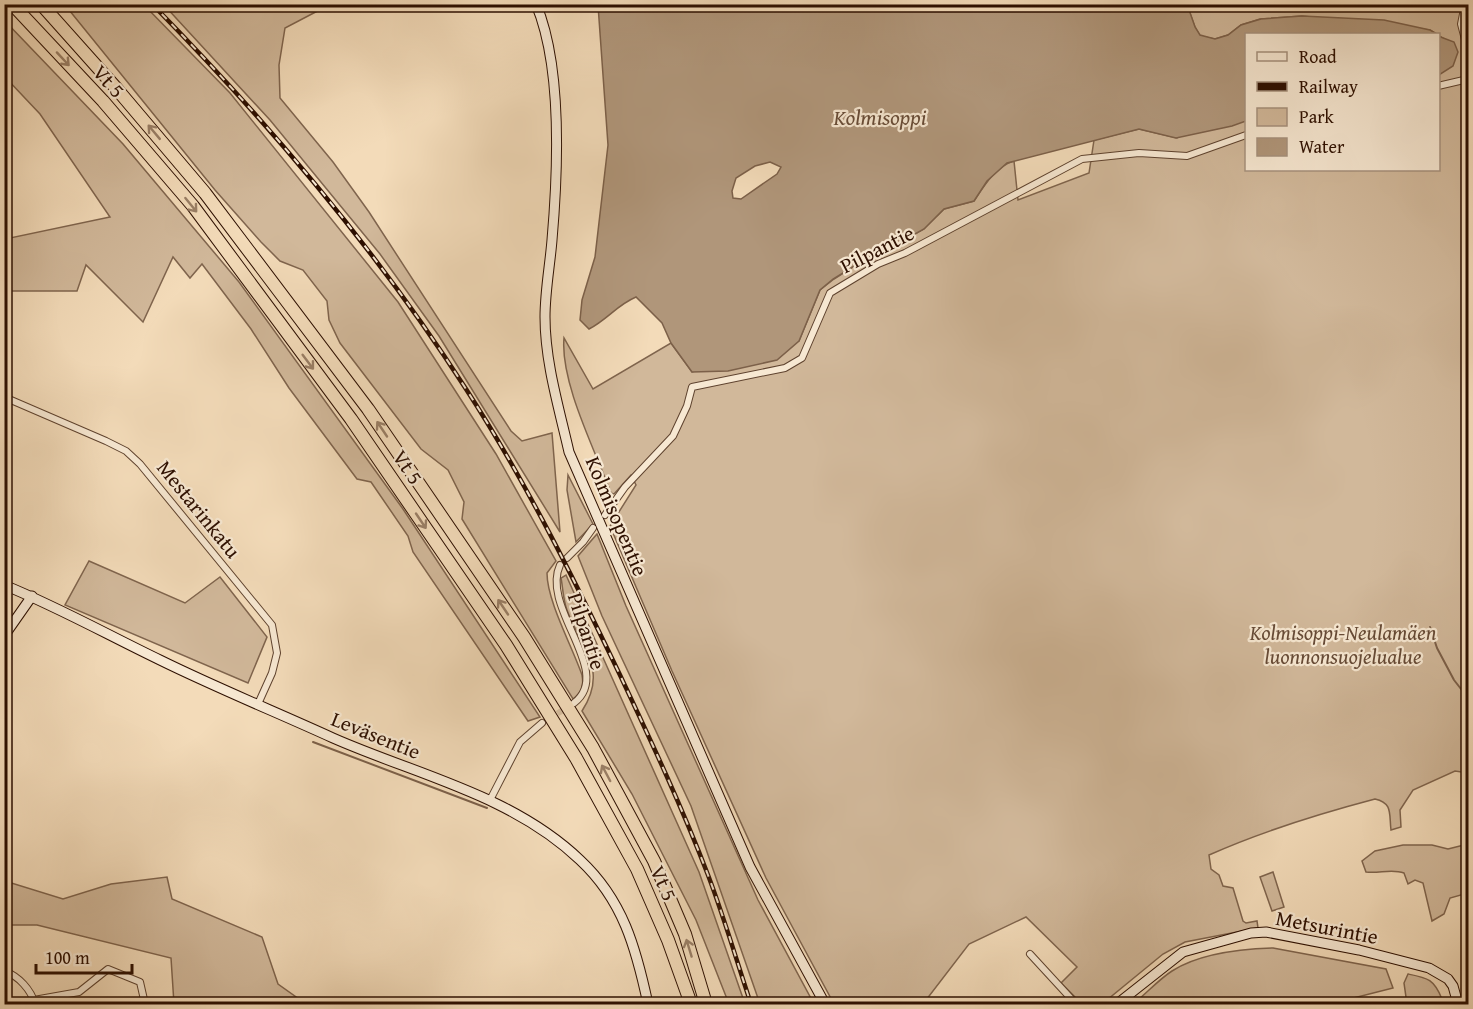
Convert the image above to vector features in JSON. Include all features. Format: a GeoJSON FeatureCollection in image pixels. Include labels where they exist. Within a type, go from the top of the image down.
{"type":"FeatureCollection","features":[{"type":"Feature","properties":{"kind":"highway","name":"Vt 5"},"geometry":{"type":"LineString","coordinates":[[11,4],[103,102],[192,206],[351,419],[506,645],[576,758],[637,869],[668,940],[691,1005]]}},
{"type":"Feature","properties":{"kind":"highway","name":"Vt 5"},"geometry":{"type":"LineString","coordinates":[[41,4],[205,193],[368,409],[524,636],[593,748],[654,861],[685,934],[706,1005]]}},
{"type":"Feature","properties":{"kind":"highway"},"geometry":{"type":"LineString","coordinates":[[46,4],[116,88]]}},
{"type":"Feature","properties":{"kind":"main road","name":"Kolmisopentie"},"geometry":{"type":"LineString","coordinates":[[536,4],[543,21],[553,74],[556,125],[554,218],[545,317],[552,379],[569,452],[750,867],[825,1005]]}},
{"type":"Feature","properties":{"kind":"main road","name":"Leväsentie"},"geometry":{"type":"LineString","coordinates":[[4,585],[32,596],[163,661],[336,740],[490,800],[534,825],[581,860],[606,890],[624,919],[633,942],[648,1005]]}},
{"type":"Feature","properties":{"kind":"main road"},"geometry":{"type":"LineString","coordinates":[[4,636],[32,596]]}},
{"type":"Feature","properties":{"kind":"main road","name":"Metsurintie"},"geometry":{"type":"LineString","coordinates":[[1117,1005],[1183,952],[1251,933],[1266,932],[1359,950],[1429,968],[1448,979],[1453,986],[1458,1005]]}},
{"type":"Feature","properties":{"kind":"street"},"geometry":{"type":"LineString","coordinates":[[1466,4],[1461,24],[1468,51]]}},
{"type":"Feature","properties":{"kind":"street"},"geometry":{"type":"LineString","coordinates":[[1440,86],[1468,79]]}},
{"type":"Feature","properties":{"kind":"street","name":"Pilpantie"},"geometry":{"type":"LineString","coordinates":[[605,515],[625,487],[673,436],[687,406],[692,387],[785,368],[802,358],[830,292],[878,264],[905,253],[1082,159],[1139,153],[1187,156],[1245,135]]}},
{"type":"Feature","properties":{"kind":"street","name":"Mestarinkatu"},"geometry":{"type":"LineString","coordinates":[[6,399],[126,451],[140,464],[221,561],[272,625],[277,653],[272,673],[258,704]]}},
{"type":"Feature","properties":{"kind":"street"},"geometry":{"type":"LineString","coordinates":[[567,558],[593,528]]}},
{"type":"Feature","properties":{"kind":"street","name":"Pilpantie"},"geometry":{"type":"LineString","coordinates":[[560,565],[556,572],[557,595],[584,663],[587,682],[581,697],[573,703]]}},
{"type":"Feature","properties":{"kind":"street"},"geometry":{"type":"LineString","coordinates":[[490,800],[520,742],[542,723]]}},
{"type":"Feature","properties":{"kind":"street"},"geometry":{"type":"LineString","coordinates":[[1030,954],[1076,1005]]}},
{"type":"Feature","properties":{"kind":"street"},"geometry":{"type":"LineString","coordinates":[[4,971],[23,983],[34,1002],[79,992],[108,969],[140,982],[145,1005]]}},
{"type":"Feature","properties":{"kind":"green space"},"geometry":{"type":"Polygon","coordinates":[[[65,5],[144,5],[230,93],[398,302],[496,454],[556,561],[547,573],[548,584],[555,610],[583,679],[580,691],[573,699],[462,519],[464,502],[448,470],[421,449],[340,343],[329,320],[327,301],[303,270],[280,261],[261,242],[215,190],[65,5]]]}},
{"type":"Feature","properties":{"kind":"green space"},"geometry":{"type":"Polygon","coordinates":[[[164,5],[329,5],[285,28],[279,65],[280,98],[333,162],[369,212],[511,431],[522,441],[552,433],[560,532],[439,336],[380,254],[270,120],[164,5]]]}},
{"type":"Feature","properties":{"kind":"green space","name":"Kolmisoppi-Neulamäen luonnonsuojelualue"},"geometry":{"type":"Polygon","coordinates":[[[1187,5],[1468,5],[1468,773],[1455,771],[1413,790],[1400,810],[1401,827],[1391,830],[1387,806],[1375,799],[1291,824],[1209,855],[1211,869],[1219,875],[1223,886],[1233,888],[1243,921],[1246,923],[1257,921],[1258,928],[1185,942],[1163,954],[1102,1004],[1082,1004],[1061,983],[1077,967],[1026,917],[969,944],[923,1004],[834,1004],[766,878],[672,671],[610,526],[636,485],[631,475],[614,494],[611,493],[573,395],[564,356],[564,338],[593,389],[671,343],[692,372],[799,341],[820,290],[883,248],[897,244],[924,229],[944,209],[974,201],[991,177],[1002,167],[1014,161],[1018,200],[1089,173],[1094,140],[1139,129],[1177,138],[1245,75],[1245,171],[1440,171],[1440,41],[1444,39],[1440,36],[1440,33],[1302,16],[1260,19],[1241,25],[1228,35],[1215,39],[1200,36],[1187,5]]]}},
{"type":"Feature","properties":{"kind":"green space"},"geometry":{"type":"Polygon","coordinates":[[[4,20],[123,144],[239,282],[403,509],[540,717],[528,721],[413,552],[408,536],[371,482],[357,479],[289,388],[251,329],[202,264],[190,278],[173,257],[143,322],[86,265],[77,291],[5,291],[5,239],[110,217],[40,114],[5,77],[4,20]]]}},
{"type":"Feature","properties":{"kind":"green space"},"geometry":{"type":"Polygon","coordinates":[[[568,475],[593,524],[576,542],[567,490],[568,475]]]}},
{"type":"Feature","properties":{"kind":"green space"},"geometry":{"type":"Polygon","coordinates":[[[597,534],[626,606],[758,900],[814,1004],[760,1004],[691,806],[602,616],[578,556],[597,534]]]}},
{"type":"Feature","properties":{"kind":"green space"},"geometry":{"type":"Polygon","coordinates":[[[89,561],[185,603],[220,577],[267,637],[248,683],[65,605],[89,561]]]}},
{"type":"Feature","properties":{"kind":"green space"},"geometry":{"type":"Polygon","coordinates":[[[566,575],[699,872],[745,1004],[729,1004],[696,920],[632,794],[582,711],[590,696],[593,671],[590,659],[566,606],[561,578],[566,575]]]}},
{"type":"Feature","properties":{"kind":"green space"},"geometry":{"type":"Polygon","coordinates":[[[1468,844],[1468,893],[1450,898],[1444,914],[1432,921],[1423,883],[1415,880],[1408,884],[1404,873],[1399,872],[1366,872],[1362,861],[1375,851],[1403,845],[1432,845],[1448,849],[1468,844]]]}},
{"type":"Feature","properties":{"kind":"green space"},"geometry":{"type":"Polygon","coordinates":[[[1273,872],[1284,907],[1272,911],[1260,877],[1273,872]]]}},
{"type":"Feature","properties":{"kind":"green space"},"geometry":{"type":"Polygon","coordinates":[[[167,877],[172,899],[262,937],[278,984],[306,1004],[174,1004],[171,958],[37,925],[5,925],[5,881],[63,899],[111,884],[167,877]]]}},
{"type":"Feature","properties":{"kind":"green space"},"geometry":{"type":"Polygon","coordinates":[[[1273,948],[1386,969],[1393,988],[1330,1004],[1133,1004],[1167,975],[1195,960],[1234,951],[1273,948]]]}},
{"type":"Feature","properties":{"kind":"green space"},"geometry":{"type":"Polygon","coordinates":[[[1408,974],[1433,983],[1442,999],[1426,1001],[1425,1004],[1407,1004],[1404,983],[1408,974]]]}},
{"type":"Feature","properties":{"kind":"water","name":"Kolmisoppi"},"geometry":{"type":"Polygon","coordinates":[[[1187,4],[1200,35],[1215,39],[1228,35],[1241,25],[1261,19],[1302,16],[1384,20],[1435,33],[1245,33],[1245,121],[1176,138],[1139,129],[1007,163],[987,181],[974,201],[944,209],[924,229],[897,244],[883,248],[833,279],[820,290],[799,341],[777,360],[728,371],[692,372],[671,343],[662,323],[636,297],[589,329],[580,320],[582,300],[595,257],[608,145],[598,5],[1187,4]],[[770,162],[755,166],[736,178],[732,191],[733,198],[741,199],[777,174],[781,167],[770,162]]]}},
{"type":"Feature","properties":{"kind":"water"},"geometry":{"type":"Polygon","coordinates":[[[1440,37],[1454,42],[1458,52],[1453,66],[1440,74],[1440,37]]]}},
{"type":"Feature","properties":{"kind":"waterway"},"geometry":{"type":"LineString","coordinates":[[1430,627],[1437,648],[1454,680],[1468,698]]}},
{"type":"Feature","properties":{"kind":"waterway"},"geometry":{"type":"LineString","coordinates":[[313,742],[487,808]]}},
{"type":"Feature","properties":{"kind":"tunnel"},"geometry":{"type":"LineString","coordinates":[[542,723],[568,707]]}},
{"type":"Feature","properties":{"kind":"railway"},"geometry":{"type":"LineString","coordinates":[[152,4],[237,94],[319,188],[395,286],[488,423],[566,565],[655,749],[708,875],[751,1004]]}}]}
